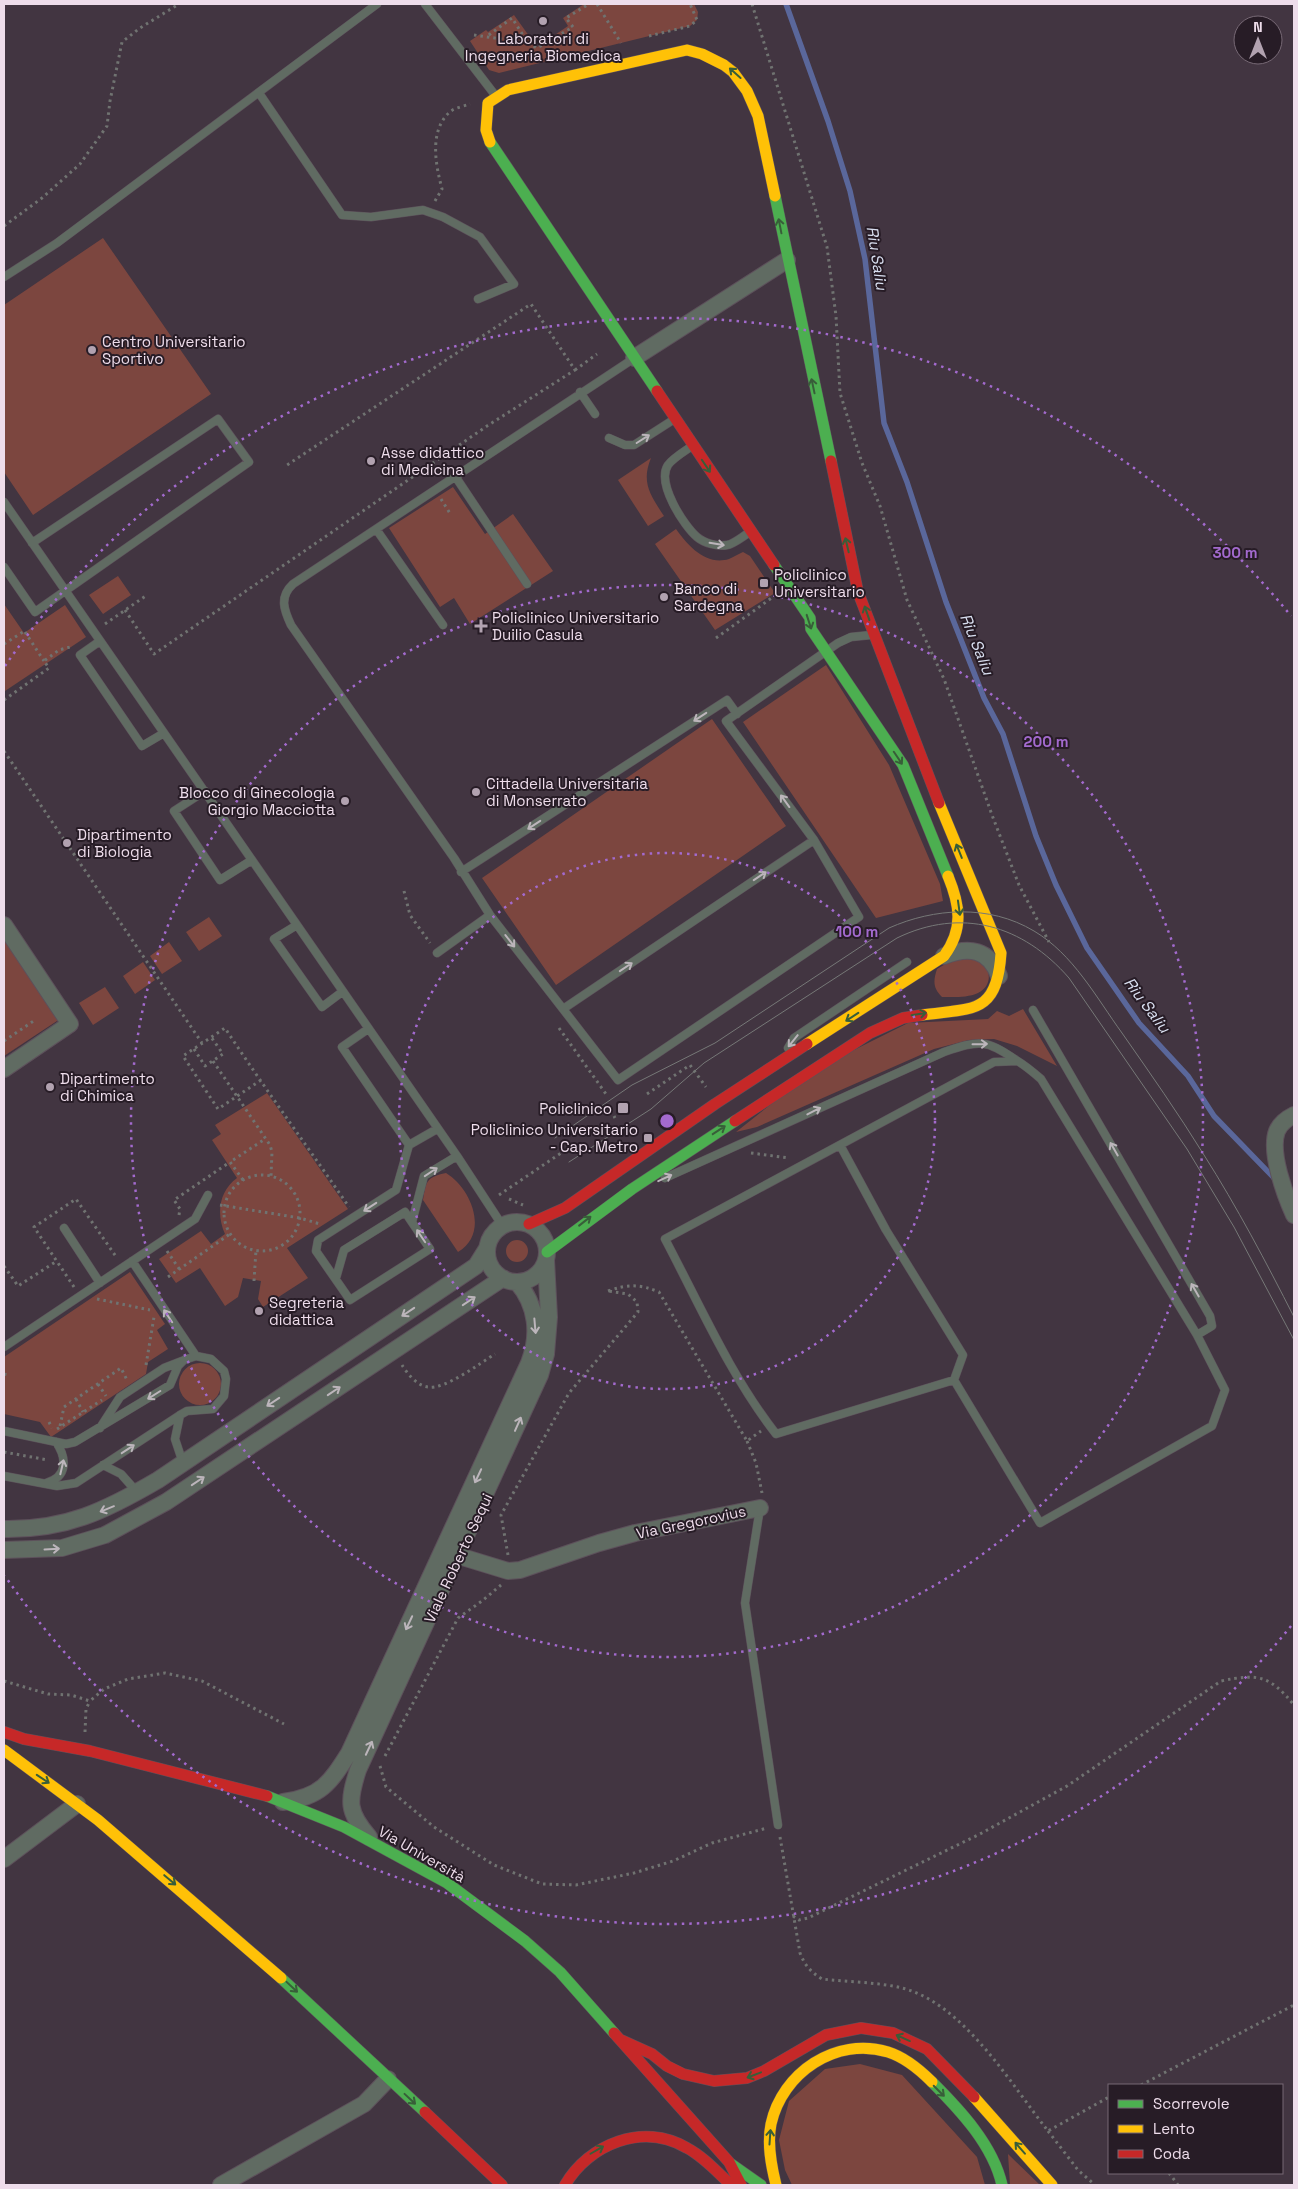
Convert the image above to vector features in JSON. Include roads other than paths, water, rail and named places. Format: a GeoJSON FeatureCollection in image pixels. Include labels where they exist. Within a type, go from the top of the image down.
{"type":"FeatureCollection","features":[{"type":"Feature","properties":{"kind":"main road"},"geometry":{"type":"LineString","coordinates":[[528,1224],[564,1208],[716,1104],[944,956],[954,944],[959,930],[960,916],[957,898],[903,765],[811,628],[810,618],[750,532],[493,149],[486,130],[492,100],[508,90],[688,50],[706,54],[739,76],[750,94],[758,116],[858,592],[909,728],[1001,953],[1000,978],[997,990],[990,999],[979,1006],[917,1014],[885,1024],[605,1205],[546,1256]]}},
{"type":"Feature","properties":{"kind":"main road","name":"Via Università"},"geometry":{"type":"LineString","coordinates":[[4,1732],[237,1787],[283,1802],[338,1824],[447,1883],[525,1941],[560,1972],[729,2162],[761,2185]]}},
{"type":"Feature","properties":{"kind":"main road"},"geometry":{"type":"LineString","coordinates":[[4,1750],[76,1804],[184,1892],[289,1984],[502,2185]]}},
{"type":"Feature","properties":{"kind":"main road"},"geometry":{"type":"LineString","coordinates":[[621,2040],[652,2054],[667,2066],[683,2074],[707,2080],[729,2080],[747,2078],[764,2072],[826,2035],[861,2028],[893,2033],[927,2050],[956,2076],[1052,2185]]}},
{"type":"Feature","properties":{"kind":"main road"},"geometry":{"type":"LineString","coordinates":[[776,2185],[769,2153],[771,2124],[780,2099],[800,2073],[820,2058],[841,2050],[866,2048],[888,2052],[912,2064],[953,2105],[992,2151],[1002,2185]]}},
{"type":"Feature","properties":{"kind":"main road"},"geometry":{"type":"LineString","coordinates":[[565,2185],[576,2167],[601,2148],[624,2140],[647,2138],[660,2138],[686,2147],[730,2185]]}},
{"type":"Feature","properties":{"kind":"main road","name":"Via Università"},"geometry":{"type":"LineString","coordinates":[[729,2162],[741,2185]]}},
{"type":"Feature","properties":{"kind":"street"},"geometry":{"type":"LineString","coordinates":[[634,358],[787,260]]}},
{"type":"Feature","properties":{"kind":"street"},"geometry":{"type":"LineString","coordinates":[[4,925],[70,1024],[4,1069]]}},
{"type":"Feature","properties":{"kind":"street"},"geometry":{"type":"LineString","coordinates":[[944,956],[957,951],[980,953],[990,958],[1000,978]]}},
{"type":"Feature","properties":{"kind":"street"},"geometry":{"type":"LineString","coordinates":[[1294,1115],[1286,1120],[1277,1131],[1276,1146],[1280,1178],[1294,1214]]}},
{"type":"Feature","properties":{"kind":"street"},"geometry":{"type":"LineString","coordinates":[[4,1529],[26,1529],[58,1525],[117,1505],[183,1463],[476,1266],[486,1250],[489,1240],[502,1225],[510,1222],[528,1224],[542,1235],[546,1256],[536,1275],[510,1280],[394,1351],[166,1502],[105,1535],[62,1548],[4,1550]]}},
{"type":"Feature","properties":{"kind":"street"},"geometry":{"type":"LineString","coordinates":[[486,1250],[491,1267],[510,1280]]}},
{"type":"Feature","properties":{"kind":"street","name":"Viale Roberto Sequi"},"geometry":{"type":"LineString","coordinates":[[375,1843],[356,1822],[350,1804],[352,1790],[358,1770],[459,1556],[542,1368],[546,1354],[549,1317],[546,1256]]}},
{"type":"Feature","properties":{"kind":"street","name":"Viale Roberto Sequi"},"geometry":{"type":"LineString","coordinates":[[283,1802],[301,1799],[330,1783],[349,1753],[536,1347],[534,1314],[528,1294],[510,1280]]}},
{"type":"Feature","properties":{"kind":"street","name":"Via Gregorovius"},"geometry":{"type":"LineString","coordinates":[[459,1556],[504,1570],[520,1570],[599,1543],[636,1533],[760,1508]]}},
{"type":"Feature","properties":{"kind":"street"},"geometry":{"type":"LineString","coordinates":[[4,1859],[76,1804]]}},
{"type":"Feature","properties":{"kind":"street"},"geometry":{"type":"LineString","coordinates":[[221,2185],[364,2104],[388,2079]]}},
{"type":"Feature","properties":{"kind":"lane"},"geometry":{"type":"LineString","coordinates":[[4,277],[57,243],[377,4]]}},
{"type":"Feature","properties":{"kind":"lane"},"geometry":{"type":"LineString","coordinates":[[425,4],[492,100]]}},
{"type":"Feature","properties":{"kind":"lane"},"geometry":{"type":"LineString","coordinates":[[259,93],[342,215],[371,216],[423,210],[443,216],[480,237],[514,284],[478,299]]}},
{"type":"Feature","properties":{"kind":"lane"},"geometry":{"type":"LineString","coordinates":[[634,358],[580,392],[286,590],[283,599],[285,612],[291,625],[331,680],[490,914],[618,1080],[859,917],[814,840],[726,721],[827,653],[838,643],[851,637],[875,635]]}},
{"type":"Feature","properties":{"kind":"lane"},"geometry":{"type":"LineString","coordinates":[[580,392],[595,414]]}},
{"type":"Feature","properties":{"kind":"lane"},"geometry":{"type":"LineString","coordinates":[[4,567],[35,612],[249,462],[218,419],[32,543]]}},
{"type":"Feature","properties":{"kind":"lane"},"geometry":{"type":"LineString","coordinates":[[609,438],[625,445],[634,444],[674,419]]}},
{"type":"Feature","properties":{"kind":"lane"},"geometry":{"type":"LineString","coordinates":[[692,446],[668,466],[666,473],[670,498],[689,529],[699,539],[714,545],[728,545],[750,532]]}},
{"type":"Feature","properties":{"kind":"lane"},"geometry":{"type":"LineString","coordinates":[[456,476],[527,584]]}},
{"type":"Feature","properties":{"kind":"lane"},"geometry":{"type":"LineString","coordinates":[[4,502],[457,1156],[502,1225]]}},
{"type":"Feature","properties":{"kind":"lane"},"geometry":{"type":"LineString","coordinates":[[376,529],[443,625]]}},
{"type":"Feature","properties":{"kind":"lane"},"geometry":{"type":"LineString","coordinates":[[100,641],[80,655],[142,746],[164,733]]}},
{"type":"Feature","properties":{"kind":"lane"},"geometry":{"type":"LineString","coordinates":[[462,872],[726,700],[737,714]]}},
{"type":"Feature","properties":{"kind":"lane"},"geometry":{"type":"LineString","coordinates":[[205,791],[174,811],[220,880],[252,860]]}},
{"type":"Feature","properties":{"kind":"lane"},"geometry":{"type":"LineString","coordinates":[[563,1009],[814,840]]}},
{"type":"Feature","properties":{"kind":"lane"},"geometry":{"type":"LineString","coordinates":[[437,952],[490,914]]}},
{"type":"Feature","properties":{"kind":"lane"},"geometry":{"type":"LineString","coordinates":[[296,925],[274,939],[322,1007],[342,992]]}},
{"type":"Feature","properties":{"kind":"lane"},"geometry":{"type":"LineString","coordinates":[[778,1065],[794,1038],[906,962]]}},
{"type":"Feature","properties":{"kind":"lane"},"geometry":{"type":"LineString","coordinates":[[1033,1010],[1210,1316],[1212,1326],[1206,1332],[1197,1335]]}},
{"type":"Feature","properties":{"kind":"lane"},"geometry":{"type":"LineString","coordinates":[[368,1029],[342,1047],[409,1145]]}},
{"type":"Feature","properties":{"kind":"lane"},"geometry":{"type":"LineString","coordinates":[[605,1205],[802,1117],[858,1089],[944,1052],[969,1044],[991,1044],[1025,1065],[1041,1080],[1197,1335],[1225,1390],[1212,1426],[1040,1523],[954,1380]]}},
{"type":"Feature","properties":{"kind":"lane"},"geometry":{"type":"LineString","coordinates":[[954,1380],[776,1434],[734,1371],[665,1239],[994,1062],[1018,1061]]}},
{"type":"Feature","properties":{"kind":"lane"},"geometry":{"type":"LineString","coordinates":[[336,1278],[344,1250],[405,1212],[430,1249],[350,1300],[316,1251],[318,1240],[396,1190],[409,1145],[437,1128]]}},
{"type":"Feature","properties":{"kind":"lane"},"geometry":{"type":"LineString","coordinates":[[840,1145],[886,1230],[963,1355],[954,1380]]}},
{"type":"Feature","properties":{"kind":"lane"},"geometry":{"type":"LineString","coordinates":[[412,1222],[424,1176],[457,1156]]}},
{"type":"Feature","properties":{"kind":"lane"},"geometry":{"type":"LineString","coordinates":[[4,1347],[100,1283],[129,1258],[161,1242],[195,1219],[208,1195]]}},
{"type":"Feature","properties":{"kind":"lane"},"geometry":{"type":"LineString","coordinates":[[64,1228],[100,1283]]}},
{"type":"Feature","properties":{"kind":"lane"},"geometry":{"type":"LineString","coordinates":[[129,1258],[196,1356]]}},
{"type":"Feature","properties":{"kind":"lane"},"geometry":{"type":"LineString","coordinates":[[4,1476],[44,1484],[67,1485],[76,1483],[187,1411],[213,1410],[224,1396],[226,1379],[224,1371],[210,1359],[196,1356],[164,1368],[120,1397],[98,1429]]}},
{"type":"Feature","properties":{"kind":"lane"},"geometry":{"type":"LineString","coordinates":[[4,1431],[66,1444],[75,1442],[170,1385],[178,1366],[184,1360]]}},
{"type":"Feature","properties":{"kind":"lane"},"geometry":{"type":"LineString","coordinates":[[180,1415],[175,1440],[183,1463]]}},
{"type":"Feature","properties":{"kind":"lane"},"geometry":{"type":"LineString","coordinates":[[44,1484],[55,1481],[64,1470],[64,1458],[56,1442]]}},
{"type":"Feature","properties":{"kind":"lane"},"geometry":{"type":"LineString","coordinates":[[103,1465],[121,1474],[137,1492]]}},
{"type":"Feature","properties":{"kind":"lane","name":"Via Gregorovius"},"geometry":{"type":"LineString","coordinates":[[760,1508],[746,1603],[778,1825]]}},
{"type":"Feature","properties":{"kind":"waterway","name":"Riu Saliu"},"geometry":{"type":"LineString","coordinates":[[786,4],[828,121],[850,191],[865,259],[884,423],[907,482],[946,602],[984,698],[1003,734],[1036,836],[1056,885],[1087,948],[1139,1023],[1188,1076],[1214,1116],[1275,1179]]}},
{"type":"Feature","properties":{"kind":"tram line"},"geometry":{"type":"LineString","coordinates":[[555,1138],[632,1085],[715,1043],[889,928],[906,921],[943,913],[962,912],[999,916],[1017,922],[1048,941],[1061,952],[1083,977],[1164,1093],[1204,1155],[1251,1235],[1294,1317]]}},
{"type":"Feature","properties":{"kind":"tram line"},"geometry":{"type":"LineString","coordinates":[[569,1162],[651,1109],[704,1063],[897,938],[921,929],[944,924],[967,923],[990,926],[1032,945],[1069,978],[1187,1149],[1234,1227],[1294,1340]]}},
{"type":"Feature","properties":{"kind":"place","name":"Laboratori di Ingegneria Biomedica"},"geometry":{"type":"Point","coordinates":[543,21]}},
{"type":"Feature","properties":{"kind":"place","name":"Centro Universitario Sportivo"},"geometry":{"type":"Point","coordinates":[92,350]}},
{"type":"Feature","properties":{"kind":"place","name":"Asse didattico di Medicina"},"geometry":{"type":"Point","coordinates":[371,461]}},
{"type":"Feature","properties":{"kind":"place","name":"Policlinico Universitario"},"geometry":{"type":"Point","coordinates":[764,583]}},
{"type":"Feature","properties":{"kind":"place","name":"Banco di Sardegna"},"geometry":{"type":"Point","coordinates":[664,597]}},
{"type":"Feature","properties":{"kind":"place","name":"Policlinico Universitario Duilio Casula"},"geometry":{"type":"Point","coordinates":[481,626]}},
{"type":"Feature","properties":{"kind":"place","name":"Cittadella Universitaria di Monserrato"},"geometry":{"type":"Point","coordinates":[476,792]}},
{"type":"Feature","properties":{"kind":"place","name":"Blocco di Ginecologia Giorgio Macciotta"},"geometry":{"type":"Point","coordinates":[345,801]}},
{"type":"Feature","properties":{"kind":"place","name":"Dipartimento di Biologia"},"geometry":{"type":"Point","coordinates":[67,843]}},
{"type":"Feature","properties":{"kind":"place","name":"Dipartimento di Chimica"},"geometry":{"type":"Point","coordinates":[50,1087]}},
{"type":"Feature","properties":{"kind":"place","name":"Policlinico"},"geometry":{"type":"Point","coordinates":[623,1108]}},
{"type":"Feature","properties":{"kind":"place","name":"Policlinico Universitario - Cap. Metro"},"geometry":{"type":"Point","coordinates":[648,1138]}},
{"type":"Feature","properties":{"kind":"place","name":"Segreteria didattica"},"geometry":{"type":"Point","coordinates":[259,1311]}}]}
